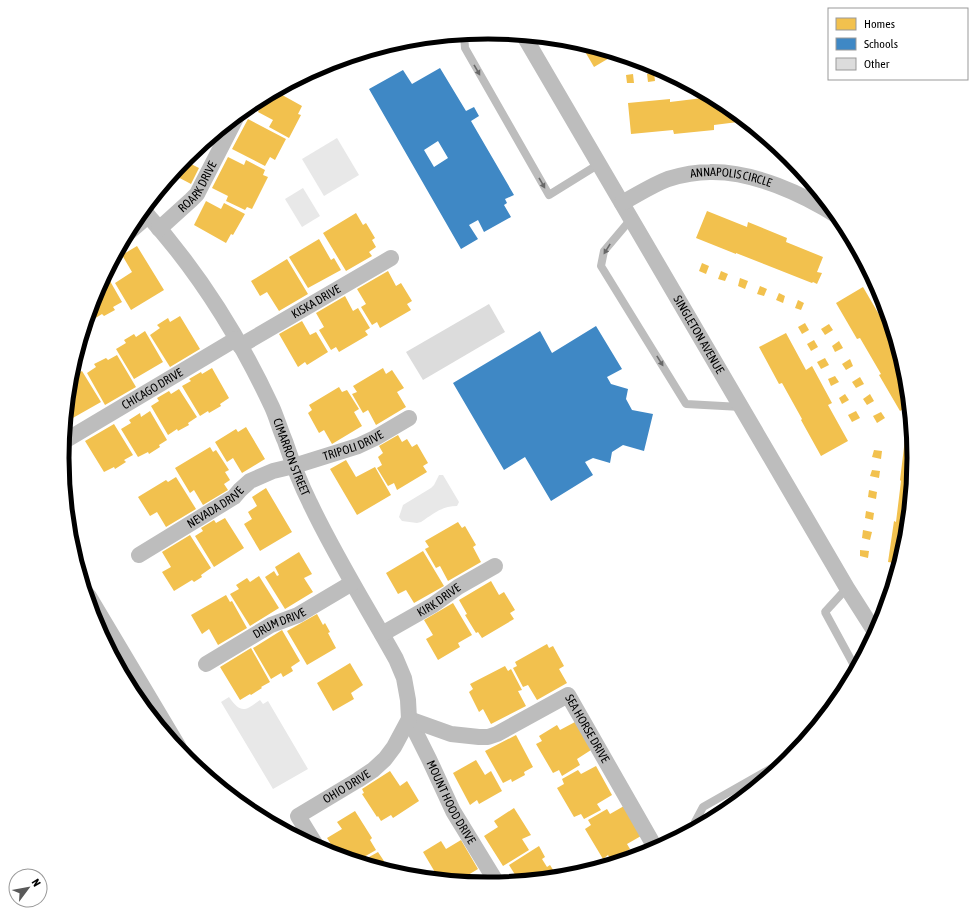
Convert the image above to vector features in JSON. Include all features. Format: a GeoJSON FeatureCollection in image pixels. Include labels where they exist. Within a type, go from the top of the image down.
{"type":"FeatureCollection","features":[{"type":"Feature","properties":{"kind":"street","name":"SINGLETON AVENUE"},"geometry":{"type":"LineString","coordinates":[[527,41],[847,588],[872,625]]}},
{"type":"Feature","properties":{"kind":"street","name":"ROARK DRIVE"},"geometry":{"type":"LineString","coordinates":[[159,228],[197,194],[231,128]]}},
{"type":"Feature","properties":{"kind":"street","name":"ANNAPOLIS CIRCLE"},"geometry":{"type":"LineString","coordinates":[[622,203],[668,179],[688,174],[710,172],[733,174],[758,179],[812,201],[824,208]]}},
{"type":"Feature","properties":{"kind":"street","name":"CIMARRON STREET"},"geometry":{"type":"LineString","coordinates":[[147,215],[184,259],[209,295],[256,374],[272,409],[309,501],[326,536],[396,659],[404,678],[408,700],[409,719]]}},
{"type":"Feature","properties":{"kind":"street","name":"KISKA DRIVE"},"geometry":{"type":"LineString","coordinates":[[238,342],[391,258]]}},
{"type":"Feature","properties":{"kind":"street","name":"CHICAGO DRIVE"},"geometry":{"type":"LineString","coordinates":[[70,438],[238,342]]}},
{"type":"Feature","properties":{"kind":"street","name":"TRIPOLI DRIVE"},"geometry":{"type":"LineString","coordinates":[[294,466],[358,446],[409,418]]}},
{"type":"Feature","properties":{"kind":"street","name":"NEVADA DRIVE"},"geometry":{"type":"LineString","coordinates":[[139,555],[234,497],[250,481],[273,471],[294,466]]}},
{"type":"Feature","properties":{"kind":"street","name":"KIRK DRIVE"},"geometry":{"type":"LineString","coordinates":[[382,634],[433,605],[458,587],[495,566]]}},
{"type":"Feature","properties":{"kind":"street","name":"DRUM DRIVE"},"geometry":{"type":"LineString","coordinates":[[206,664],[271,625],[298,615],[352,583]]}},
{"type":"Feature","properties":{"kind":"street"},"geometry":{"type":"LineString","coordinates":[[105,628],[157,714]]}},
{"type":"Feature","properties":{"kind":"street","name":"SEA HORSE DRIVE"},"geometry":{"type":"LineString","coordinates":[[409,719],[451,734],[479,738],[488,737],[497,734],[568,695],[653,843]]}},
{"type":"Feature","properties":{"kind":"street","name":"OHIO DRIVE"},"geometry":{"type":"LineString","coordinates":[[311,837],[298,816],[373,770],[385,759],[394,747],[409,719]]}},
{"type":"Feature","properties":{"kind":"street","name":"MOUNT HOOD DRIVE"},"geometry":{"type":"LineString","coordinates":[[409,719],[453,811],[493,877]]}},
{"type":"Feature","properties":{"kind":"lane"},"geometry":{"type":"LineString","coordinates":[[464,40],[464,48],[549,195],[599,164]]}},
{"type":"Feature","properties":{"kind":"lane"},"geometry":{"type":"LineString","coordinates":[[631,218],[604,251],[601,266],[686,404],[741,407]]}},
{"type":"Feature","properties":{"kind":"lane"},"geometry":{"type":"LineString","coordinates":[[847,588],[825,612],[853,663]]}},
{"type":"Feature","properties":{"kind":"lane"},"geometry":{"type":"LineString","coordinates":[[695,822],[703,807],[766,771]]}},
{"type":"Feature","properties":{"kind":"shaded area"},"geometry":{"type":"Polygon","coordinates":[[[337,138],[359,175],[324,196],[302,159],[337,138]]]}},
{"type":"Feature","properties":{"kind":"shaded area"},"geometry":{"type":"Polygon","coordinates":[[[303,188],[320,216],[302,227],[285,199],[303,188]]]}},
{"type":"Feature","properties":{"kind":"shaded area"},"geometry":{"type":"Polygon","coordinates":[[[439,475],[443,475],[459,502],[457,506],[442,509],[421,522],[417,523],[402,521],[399,517],[403,505],[431,488],[439,475]]]}},
{"type":"Feature","properties":{"kind":"shaded area"},"geometry":{"type":"Polygon","coordinates":[[[229,697],[237,706],[243,709],[251,707],[260,700],[263,704],[268,701],[308,769],[273,789],[221,702],[229,697]]]}},
{"type":"Feature","properties":{"kind":"building: Homes"},"geometry":{"type":"Polygon","coordinates":[[[584,50],[610,57],[594,67],[584,50]]]}},
{"type":"Feature","properties":{"kind":"building: Homes"},"geometry":{"type":"Polygon","coordinates":[[[633,74],[634,83],[627,83],[626,75],[633,74]]]}},
{"type":"Feature","properties":{"kind":"building: Homes"},"geometry":{"type":"Polygon","coordinates":[[[647,74],[654,74],[655,81],[648,82],[647,74]]]}},
{"type":"Feature","properties":{"kind":"building: Homes"},"geometry":{"type":"Polygon","coordinates":[[[281,94],[302,106],[298,114],[301,115],[289,138],[269,127],[273,120],[258,112],[261,106],[281,94]]]}},
{"type":"Feature","properties":{"kind":"building: Homes"},"geometry":{"type":"Polygon","coordinates":[[[703,98],[738,122],[714,125],[714,130],[674,134],[673,130],[631,134],[628,103],[670,99],[670,102],[703,98]]]}},
{"type":"Feature","properties":{"kind":"building: Homes"},"geometry":{"type":"Polygon","coordinates":[[[248,119],[286,139],[275,160],[270,157],[265,166],[232,149],[248,119]]]}},
{"type":"Feature","properties":{"kind":"building: Homes"},"geometry":{"type":"Polygon","coordinates":[[[228,157],[244,165],[246,160],[265,170],[263,175],[268,177],[252,209],[247,207],[245,210],[226,201],[228,196],[212,188],[228,157]]]}},
{"type":"Feature","properties":{"kind":"building: Homes"},"geometry":{"type":"Polygon","coordinates":[[[190,164],[199,168],[191,184],[178,177],[190,164]]]}},
{"type":"Feature","properties":{"kind":"building: Homes"},"geometry":{"type":"Polygon","coordinates":[[[206,201],[221,209],[224,203],[245,214],[233,235],[231,234],[226,243],[194,225],[206,201]]]}},
{"type":"Feature","properties":{"kind":"building: Homes"},"geometry":{"type":"Polygon","coordinates":[[[707,211],[747,227],[748,222],[787,238],[786,242],[823,257],[817,272],[822,273],[817,284],[696,238],[707,211]]]}},
{"type":"Feature","properties":{"kind":"building: Homes"},"geometry":{"type":"Polygon","coordinates":[[[356,213],[363,225],[366,223],[375,238],[372,240],[376,247],[369,252],[372,256],[346,271],[323,233],[356,213]]]}},
{"type":"Feature","properties":{"kind":"building: Homes"},"geometry":{"type":"Polygon","coordinates":[[[319,239],[331,260],[334,258],[341,270],[308,288],[289,257],[319,239]]]}},
{"type":"Feature","properties":{"kind":"building: Homes"},"geometry":{"type":"Polygon","coordinates":[[[137,246],[164,290],[131,310],[115,283],[132,272],[122,255],[137,246]]]}},
{"type":"Feature","properties":{"kind":"building: Homes"},"geometry":{"type":"Polygon","coordinates":[[[287,259],[308,294],[279,311],[267,292],[260,296],[251,281],[287,259]]]}},
{"type":"Feature","properties":{"kind":"building: Homes"},"geometry":{"type":"Polygon","coordinates":[[[702,263],[709,266],[706,274],[699,271],[702,263]]]}},
{"type":"Feature","properties":{"kind":"building: Homes"},"geometry":{"type":"Polygon","coordinates":[[[388,271],[396,286],[401,283],[412,301],[407,304],[411,310],[380,328],[377,322],[372,325],[361,307],[366,304],[357,289],[388,271]]]}},
{"type":"Feature","properties":{"kind":"building: Homes"},"geometry":{"type":"Polygon","coordinates":[[[721,271],[728,274],[725,281],[718,279],[721,271]]]}},
{"type":"Feature","properties":{"kind":"building: Homes"},"geometry":{"type":"Polygon","coordinates":[[[740,278],[748,281],[745,289],[738,286],[740,278]]]}},
{"type":"Feature","properties":{"kind":"building: Homes"},"geometry":{"type":"Polygon","coordinates":[[[109,279],[122,302],[113,307],[115,310],[104,316],[102,314],[94,319],[93,318],[109,279]]]}},
{"type":"Feature","properties":{"kind":"building: Homes"},"geometry":{"type":"Polygon","coordinates":[[[760,286],[767,289],[764,296],[757,294],[760,286]]]}},
{"type":"Feature","properties":{"kind":"building: Homes"},"geometry":{"type":"Polygon","coordinates":[[[863,287],[885,323],[899,376],[904,409],[900,411],[860,338],[857,339],[836,303],[863,287]]]}},
{"type":"Feature","properties":{"kind":"building: Homes"},"geometry":{"type":"Polygon","coordinates":[[[779,293],[785,296],[783,303],[776,300],[779,293]]]}},
{"type":"Feature","properties":{"kind":"building: Homes"},"geometry":{"type":"Polygon","coordinates":[[[345,296],[353,311],[358,308],[370,328],[365,331],[368,335],[339,352],[336,347],[331,350],[319,330],[324,327],[316,313],[345,296]]]}},
{"type":"Feature","properties":{"kind":"building: Homes"},"geometry":{"type":"Polygon","coordinates":[[[798,300],[804,303],[801,310],[795,308],[798,300]]]}},
{"type":"Feature","properties":{"kind":"building: Homes"},"geometry":{"type":"Polygon","coordinates":[[[180,316],[200,349],[170,367],[150,335],[160,328],[157,325],[168,318],[170,322],[180,316]]]}},
{"type":"Feature","properties":{"kind":"building: Homes"},"geometry":{"type":"Polygon","coordinates":[[[302,321],[310,335],[316,332],[328,352],[307,365],[305,362],[298,367],[279,334],[302,321]]]}},
{"type":"Feature","properties":{"kind":"building: Homes"},"geometry":{"type":"Polygon","coordinates":[[[805,323],[809,330],[802,334],[798,327],[805,323]]]}},
{"type":"Feature","properties":{"kind":"building: Homes"},"geometry":{"type":"Polygon","coordinates":[[[829,324],[833,330],[825,335],[821,329],[829,324]]]}},
{"type":"Feature","properties":{"kind":"building: Homes"},"geometry":{"type":"Polygon","coordinates":[[[145,331],[163,362],[134,379],[116,349],[126,343],[124,340],[134,334],[136,337],[145,331]]]}},
{"type":"Feature","properties":{"kind":"building: Homes"},"geometry":{"type":"Polygon","coordinates":[[[786,333],[806,370],[812,366],[832,403],[828,405],[848,441],[821,456],[782,383],[779,384],[759,347],[786,333]]]}},
{"type":"Feature","properties":{"kind":"building: Homes"},"geometry":{"type":"Polygon","coordinates":[[[814,340],[818,347],[811,351],[807,344],[814,340]]]}},
{"type":"Feature","properties":{"kind":"building: Homes"},"geometry":{"type":"Polygon","coordinates":[[[839,341],[843,348],[835,352],[832,346],[839,341]]]}},
{"type":"Feature","properties":{"kind":"building: Homes"},"geometry":{"type":"Polygon","coordinates":[[[117,355],[136,387],[105,405],[87,373],[96,367],[94,364],[106,358],[108,360],[117,355]]]}},
{"type":"Feature","properties":{"kind":"building: Homes"},"geometry":{"type":"Polygon","coordinates":[[[825,358],[829,365],[821,369],[817,362],[825,358]]]}},
{"type":"Feature","properties":{"kind":"building: Homes"},"geometry":{"type":"Polygon","coordinates":[[[850,359],[853,366],[846,370],[842,364],[850,359]]]}},
{"type":"Feature","properties":{"kind":"building: Homes"},"geometry":{"type":"Polygon","coordinates":[[[212,368],[229,398],[220,404],[221,406],[200,416],[182,386],[191,381],[189,379],[212,368]]]}},
{"type":"Feature","properties":{"kind":"building: Homes"},"geometry":{"type":"Polygon","coordinates":[[[383,368],[386,374],[392,370],[404,388],[397,392],[406,407],[376,425],[368,410],[363,413],[352,394],[357,392],[353,386],[383,368]]]}},
{"type":"Feature","properties":{"kind":"building: Homes"},"geometry":{"type":"Polygon","coordinates":[[[82,371],[101,402],[71,419],[73,403],[78,373],[82,371]]]}},
{"type":"Feature","properties":{"kind":"building: Homes"},"geometry":{"type":"Polygon","coordinates":[[[835,376],[839,382],[831,386],[828,379],[835,376]]]}},
{"type":"Feature","properties":{"kind":"building: Homes"},"geometry":{"type":"Polygon","coordinates":[[[860,377],[864,384],[856,388],[852,382],[860,377]]]}},
{"type":"Feature","properties":{"kind":"building: Homes"},"geometry":{"type":"Polygon","coordinates":[[[339,387],[342,392],[347,390],[359,409],[354,412],[362,426],[332,444],[324,430],[319,433],[308,413],[312,410],[309,405],[339,387]]]}},
{"type":"Feature","properties":{"kind":"building: Homes"},"geometry":{"type":"Polygon","coordinates":[[[179,389],[197,417],[188,423],[189,425],[178,431],[177,429],[168,435],[151,406],[159,401],[157,398],[169,391],[171,394],[179,389]]]}},
{"type":"Feature","properties":{"kind":"building: Homes"},"geometry":{"type":"Polygon","coordinates":[[[845,394],[849,400],[842,404],[839,398],[845,394]]]}},
{"type":"Feature","properties":{"kind":"building: Homes"},"geometry":{"type":"Polygon","coordinates":[[[870,394],[874,401],[867,405],[863,399],[870,394]]]}},
{"type":"Feature","properties":{"kind":"building: Homes"},"geometry":{"type":"Polygon","coordinates":[[[150,411],[167,440],[159,445],[160,447],[149,454],[148,452],[138,457],[121,429],[131,423],[129,420],[140,413],[141,417],[150,411]]]}},
{"type":"Feature","properties":{"kind":"building: Homes"},"geometry":{"type":"Polygon","coordinates":[[[856,411],[860,418],[852,422],[848,415],[856,411]]]}},
{"type":"Feature","properties":{"kind":"building: Homes"},"geometry":{"type":"Polygon","coordinates":[[[881,412],[885,418],[877,423],[873,416],[881,412]]]}},
{"type":"Feature","properties":{"kind":"building: Homes"},"geometry":{"type":"Polygon","coordinates":[[[114,424],[133,455],[124,460],[126,462],[115,469],[114,467],[104,472],[85,441],[114,424]]]}},
{"type":"Feature","properties":{"kind":"building: Homes"},"geometry":{"type":"Polygon","coordinates":[[[246,427],[265,459],[242,473],[233,458],[227,462],[215,442],[236,429],[238,432],[246,427]]]}},
{"type":"Feature","properties":{"kind":"building: Homes"},"geometry":{"type":"Polygon","coordinates":[[[398,435],[402,442],[407,439],[412,447],[417,444],[428,463],[423,466],[427,472],[397,490],[394,483],[388,486],[377,468],[382,465],[378,457],[383,453],[379,446],[398,435]]]}},
{"type":"Feature","properties":{"kind":"building: Homes"},"geometry":{"type":"Polygon","coordinates":[[[905,439],[906,439],[907,458],[906,485],[899,540],[894,563],[888,562],[894,521],[896,522],[905,439]]]}},
{"type":"Feature","properties":{"kind":"building: Homes"},"geometry":{"type":"Polygon","coordinates":[[[210,447],[213,452],[216,450],[229,470],[225,472],[230,480],[224,484],[228,490],[203,505],[194,490],[190,493],[175,468],[210,447]]]}},
{"type":"Feature","properties":{"kind":"building: Homes"},"geometry":{"type":"Polygon","coordinates":[[[874,450],[882,451],[881,459],[872,457],[874,450]]]}},
{"type":"Feature","properties":{"kind":"building: Homes"},"geometry":{"type":"Polygon","coordinates":[[[346,460],[356,477],[375,467],[391,495],[357,515],[330,469],[346,460]]]}},
{"type":"Feature","properties":{"kind":"building: Homes"},"geometry":{"type":"Polygon","coordinates":[[[872,470],[880,471],[879,478],[870,476],[872,470]]]}},
{"type":"Feature","properties":{"kind":"building: Homes"},"geometry":{"type":"Polygon","coordinates":[[[176,477],[196,509],[166,527],[157,512],[150,516],[138,497],[166,480],[168,482],[176,477]]]}},
{"type":"Feature","properties":{"kind":"building: Homes"},"geometry":{"type":"Polygon","coordinates":[[[266,488],[292,532],[260,551],[244,524],[252,519],[248,512],[257,506],[252,497],[266,488]]]}},
{"type":"Feature","properties":{"kind":"building: Homes"},"geometry":{"type":"Polygon","coordinates":[[[869,490],[877,492],[876,499],[868,497],[869,490]]]}},
{"type":"Feature","properties":{"kind":"building: Homes"},"geometry":{"type":"Polygon","coordinates":[[[866,511],[874,513],[873,520],[865,518],[866,511]]]}},
{"type":"Feature","properties":{"kind":"building: Homes"},"geometry":{"type":"Polygon","coordinates":[[[225,518],[244,548],[214,567],[195,536],[203,531],[201,528],[214,520],[216,523],[225,518]]]}},
{"type":"Feature","properties":{"kind":"building: Homes"},"geometry":{"type":"Polygon","coordinates":[[[458,522],[462,528],[465,526],[476,545],[473,547],[481,562],[448,581],[440,566],[436,568],[425,549],[429,547],[425,541],[458,522]]]}},
{"type":"Feature","properties":{"kind":"building: Homes"},"geometry":{"type":"Polygon","coordinates":[[[863,530],[872,532],[870,540],[862,538],[863,530]]]}},
{"type":"Feature","properties":{"kind":"building: Homes"},"geometry":{"type":"Polygon","coordinates":[[[190,535],[211,568],[201,575],[202,577],[194,582],[192,580],[174,591],[162,572],[171,567],[162,552],[190,535]]]}},
{"type":"Feature","properties":{"kind":"building: Homes"},"geometry":{"type":"Polygon","coordinates":[[[860,550],[869,551],[868,558],[860,556],[860,550]]]}},
{"type":"Feature","properties":{"kind":"building: Homes"},"geometry":{"type":"Polygon","coordinates":[[[423,551],[444,586],[414,603],[406,590],[398,594],[386,573],[423,551]]]}},
{"type":"Feature","properties":{"kind":"building: Homes"},"geometry":{"type":"Polygon","coordinates":[[[299,552],[312,574],[304,578],[313,592],[285,609],[265,577],[274,571],[277,576],[279,575],[275,567],[299,552]]]}},
{"type":"Feature","properties":{"kind":"building: Homes"},"geometry":{"type":"Polygon","coordinates":[[[259,576],[279,608],[250,626],[230,594],[239,589],[236,585],[247,578],[250,582],[259,576]]]}},
{"type":"Feature","properties":{"kind":"building: Homes"},"geometry":{"type":"Polygon","coordinates":[[[491,581],[499,595],[504,592],[515,610],[510,613],[514,619],[482,638],[478,632],[476,633],[465,615],[467,614],[459,600],[491,581]]]}},
{"type":"Feature","properties":{"kind":"building: Homes"},"geometry":{"type":"Polygon","coordinates":[[[226,595],[230,602],[232,601],[247,628],[218,645],[209,629],[202,634],[191,615],[226,595]]]}},
{"type":"Feature","properties":{"kind":"building: Homes"},"geometry":{"type":"Polygon","coordinates":[[[453,603],[472,635],[458,643],[460,647],[438,660],[426,639],[433,635],[424,620],[453,603]]]}},
{"type":"Feature","properties":{"kind":"building: Homes"},"geometry":{"type":"Polygon","coordinates":[[[317,614],[323,625],[325,623],[330,632],[328,633],[336,648],[307,665],[287,631],[317,614]]]}},
{"type":"Feature","properties":{"kind":"building: Homes"},"geometry":{"type":"Polygon","coordinates":[[[282,630],[300,661],[291,667],[293,671],[283,677],[281,673],[271,679],[253,648],[282,630]]]}},
{"type":"Feature","properties":{"kind":"building: Homes"},"geometry":{"type":"Polygon","coordinates":[[[547,644],[549,648],[553,646],[564,666],[559,669],[567,683],[537,700],[528,685],[523,687],[513,668],[517,666],[515,662],[547,644]]]}},
{"type":"Feature","properties":{"kind":"building: Homes"},"geometry":{"type":"Polygon","coordinates":[[[251,648],[270,682],[251,695],[250,694],[240,700],[220,667],[251,648]]]}},
{"type":"Feature","properties":{"kind":"building: Homes"},"geometry":{"type":"Polygon","coordinates":[[[350,663],[363,685],[351,693],[354,699],[333,711],[317,683],[350,663]]]}},
{"type":"Feature","properties":{"kind":"building: Homes"},"geometry":{"type":"Polygon","coordinates":[[[505,666],[508,671],[511,669],[522,690],[518,691],[526,706],[491,724],[483,709],[479,712],[469,692],[473,689],[470,684],[505,666]]]}},
{"type":"Feature","properties":{"kind":"building: Homes"},"geometry":{"type":"Polygon","coordinates":[[[575,722],[591,750],[577,759],[580,765],[562,776],[559,770],[553,773],[536,744],[542,741],[539,736],[557,725],[560,730],[575,722]]]}},
{"type":"Feature","properties":{"kind":"building: Homes"},"geometry":{"type":"Polygon","coordinates":[[[516,735],[533,767],[524,772],[525,775],[512,782],[511,779],[503,783],[485,751],[516,735]]]}},
{"type":"Feature","properties":{"kind":"building: Homes"},"geometry":{"type":"Polygon","coordinates":[[[476,760],[485,775],[491,771],[502,791],[479,804],[477,800],[470,805],[453,773],[476,760]]]}},
{"type":"Feature","properties":{"kind":"building: Homes"},"geometry":{"type":"Polygon","coordinates":[[[596,766],[612,795],[597,804],[601,810],[584,819],[581,814],[574,817],[557,788],[564,784],[562,779],[578,770],[581,774],[596,766]]]}},
{"type":"Feature","properties":{"kind":"building: Homes"},"geometry":{"type":"Polygon","coordinates":[[[390,771],[400,786],[407,781],[419,801],[393,818],[391,815],[381,821],[362,794],[364,793],[362,789],[390,771]]]}},
{"type":"Feature","properties":{"kind":"building: Homes"},"geometry":{"type":"Polygon","coordinates":[[[624,806],[641,836],[627,844],[630,849],[616,857],[610,859],[608,855],[603,859],[585,829],[591,825],[588,820],[607,809],[610,814],[624,806]]]}},
{"type":"Feature","properties":{"kind":"building: Homes"},"geometry":{"type":"Polygon","coordinates":[[[514,808],[531,835],[522,839],[529,850],[503,866],[484,836],[498,827],[494,821],[514,808]]]}},
{"type":"Feature","properties":{"kind":"building: Homes"},"geometry":{"type":"Polygon","coordinates":[[[355,811],[372,838],[370,840],[376,850],[363,858],[333,847],[327,838],[342,829],[337,822],[355,811]]]}},
{"type":"Feature","properties":{"kind":"building: Homes"},"geometry":{"type":"Polygon","coordinates":[[[461,840],[478,869],[466,876],[436,873],[423,852],[441,841],[446,849],[461,840]]]}},
{"type":"Feature","properties":{"kind":"building: Homes"},"geometry":{"type":"Polygon","coordinates":[[[539,846],[545,857],[542,859],[547,867],[550,865],[554,871],[516,876],[509,865],[539,846]]]}},
{"type":"Feature","properties":{"kind":"building: Homes"},"geometry":{"type":"Polygon","coordinates":[[[378,852],[384,861],[381,863],[366,859],[378,852]]]}},
{"type":"Feature","properties":{"kind":"building: Schools"},"geometry":{"type":"Polygon","coordinates":[[[440,68],[466,111],[474,107],[479,116],[471,121],[514,195],[505,199],[507,203],[504,205],[511,217],[484,232],[478,220],[469,225],[478,239],[461,249],[369,89],[403,70],[412,84],[440,68]],[[438,141],[424,150],[434,167],[448,158],[438,141]]]}},
{"type":"Feature","properties":{"kind":"building: Schools"},"geometry":{"type":"Polygon","coordinates":[[[596,326],[622,369],[607,377],[611,384],[628,389],[626,399],[632,410],[653,414],[644,451],[623,445],[612,452],[610,463],[593,458],[585,462],[593,475],[551,501],[525,457],[504,470],[453,383],[540,331],[552,353],[596,326]]]}},
{"type":"Feature","properties":{"kind":"building: Other"},"geometry":{"type":"Polygon","coordinates":[[[489,304],[505,332],[423,380],[406,352],[489,304]]]}}]}
